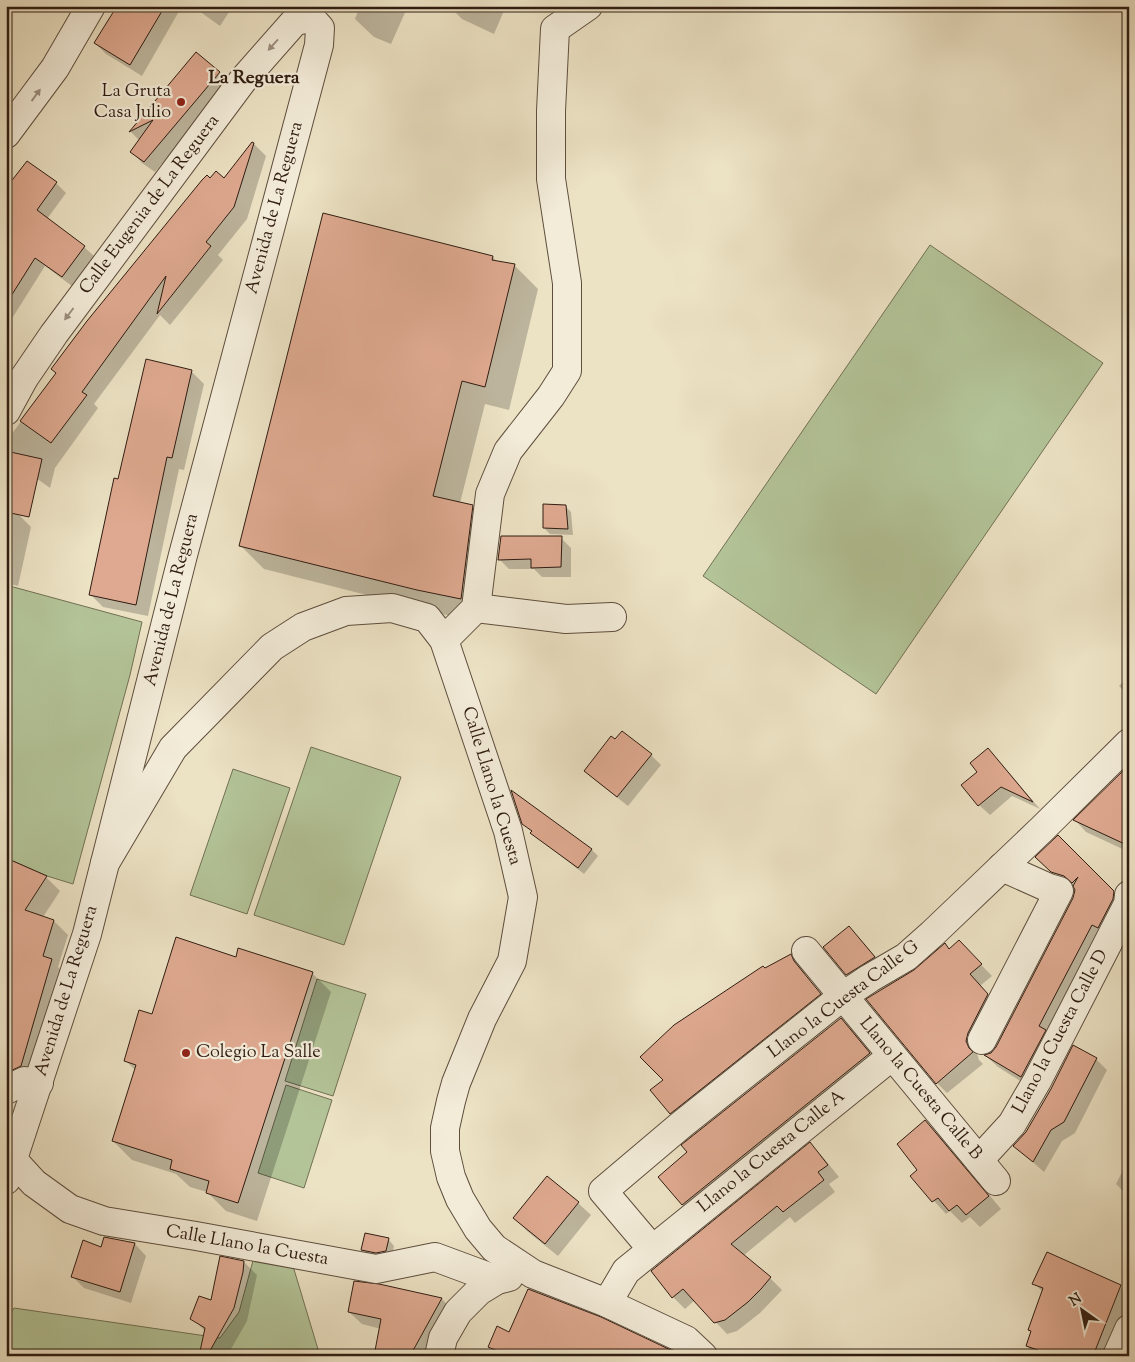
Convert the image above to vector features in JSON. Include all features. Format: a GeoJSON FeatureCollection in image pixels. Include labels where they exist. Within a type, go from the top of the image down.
{"type":"FeatureCollection","features":[{"type":"Feature","properties":{"kind":"street"},"geometry":{"type":"LineString","coordinates":[[6,134],[55,68],[92,6]]}},
{"type":"Feature","properties":{"kind":"street"},"geometry":{"type":"LineString","coordinates":[[444,640],[476,608],[490,494],[508,451],[551,396],[567,372],[568,282],[560,245],[551,179],[551,111],[555,29],[588,6]]}},
{"type":"Feature","properties":{"kind":"street","name":"Calle Eugenia de La Reguera"},"geometry":{"type":"LineString","coordinates":[[6,411],[24,378],[54,334],[243,80],[295,21],[313,12]]}},
{"type":"Feature","properties":{"kind":"street","name":"Avenida de La Reguera"},"geometry":{"type":"LineString","coordinates":[[9,1170],[87,934],[180,565],[319,45],[320,28],[313,12]]}},
{"type":"Feature","properties":{"kind":"street","name":"Calle Llano la Cuesta"},"geometry":{"type":"LineString","coordinates":[[105,863],[173,748],[272,647],[303,627],[346,611],[392,608],[427,618],[444,640],[508,831],[523,897],[512,961],[482,1019],[456,1083],[445,1128],[445,1151],[450,1177],[478,1230],[494,1248],[533,1274],[607,1303],[686,1340],[703,1356]]}},
{"type":"Feature","properties":{"kind":"street"},"geometry":{"type":"LineString","coordinates":[[476,608],[566,619],[612,617]]}},
{"type":"Feature","properties":{"kind":"street","name":"Llano la Cuesta Calle G"},"geometry":{"type":"LineString","coordinates":[[652,1249],[603,1191],[681,1125],[843,996],[906,957],[1002,867],[1129,743]]}},
{"type":"Feature","properties":{"kind":"street"},"geometry":{"type":"LineString","coordinates":[[982,1040],[1059,891],[1002,867]]}},
{"type":"Feature","properties":{"kind":"street","name":"Llano la Cuesta Calle D"},"geometry":{"type":"LineString","coordinates":[[979,1160],[1012,1124],[1037,1081],[1128,904],[1129,895]]}},
{"type":"Feature","properties":{"kind":"street","name":"Llano la Cuesta Calle B"},"geometry":{"type":"LineString","coordinates":[[806,951],[996,1181]]}},
{"type":"Feature","properties":{"kind":"street","name":"Llano la Cuesta Calle A"},"geometry":{"type":"LineString","coordinates":[[652,1249],[892,1056]]}},
{"type":"Feature","properties":{"kind":"street"},"geometry":{"type":"LineString","coordinates":[[6,1090],[24,1081],[39,1083]]}},
{"type":"Feature","properties":{"kind":"street","name":"Calle Llano la Cuesta"},"geometry":{"type":"LineString","coordinates":[[9,1170],[34,1182],[70,1209],[104,1221],[376,1269],[435,1257],[497,1280]]}},
{"type":"Feature","properties":{"kind":"street"},"geometry":{"type":"LineString","coordinates":[[607,1303],[626,1271],[652,1249]]}},
{"type":"Feature","properties":{"kind":"street"},"geometry":{"type":"LineString","coordinates":[[438,1356],[442,1338],[458,1312],[479,1291],[497,1280],[533,1274]]}},
{"type":"Feature","properties":{"kind":"street"},"geometry":{"type":"LineString","coordinates":[[1117,1356],[1129,1330]]}},
{"type":"Feature","properties":{"kind":"green space"},"geometry":{"type":"Polygon","coordinates":[[[930,245],[1103,363],[876,694],[703,576],[930,245]]]}},
{"type":"Feature","properties":{"kind":"green space"},"geometry":{"type":"Polygon","coordinates":[[[6,585],[142,622],[130,675],[73,884],[47,876],[6,858],[6,585]]]}},
{"type":"Feature","properties":{"kind":"green space"},"geometry":{"type":"Polygon","coordinates":[[[311,747],[401,777],[344,945],[254,915],[311,747]]]}},
{"type":"Feature","properties":{"kind":"green space"},"geometry":{"type":"Polygon","coordinates":[[[233,769],[290,788],[247,914],[190,895],[233,769]]]}},
{"type":"Feature","properties":{"kind":"green space"},"geometry":{"type":"Polygon","coordinates":[[[317,979],[366,994],[333,1096],[285,1081],[317,979]]]}},
{"type":"Feature","properties":{"kind":"green space"},"geometry":{"type":"Polygon","coordinates":[[[286,1085],[332,1100],[304,1188],[258,1173],[286,1085]]]}},
{"type":"Feature","properties":{"kind":"green space"},"geometry":{"type":"Polygon","coordinates":[[[254,1257],[293,1266],[320,1356],[6,1356],[6,1321],[14,1308],[220,1338],[239,1312],[254,1257]]]}},
{"type":"Feature","properties":{"kind":"building"},"geometry":{"type":"Polygon","coordinates":[[[117,6],[165,6],[130,65],[94,43],[117,6]]]}},
{"type":"Feature","properties":{"kind":"building"},"geometry":{"type":"Polygon","coordinates":[[[196,52],[220,72],[144,162],[130,152],[153,120],[129,132],[196,52]]]}},
{"type":"Feature","properties":{"kind":"building"},"geometry":{"type":"Polygon","coordinates":[[[252,142],[254,143],[234,207],[206,242],[211,246],[157,314],[166,276],[82,392],[87,395],[51,443],[20,421],[56,373],[51,369],[87,321],[202,180],[207,175],[210,178],[216,171],[224,178],[252,142]]]}},
{"type":"Feature","properties":{"kind":"building"},"geometry":{"type":"Polygon","coordinates":[[[27,161],[57,182],[37,210],[85,246],[62,277],[35,258],[6,304],[6,188],[27,161]]]}},
{"type":"Feature","properties":{"kind":"building"},"geometry":{"type":"Polygon","coordinates":[[[323,213],[493,256],[492,260],[515,264],[485,387],[462,381],[433,496],[473,505],[461,599],[239,546],[323,213]]]}},
{"type":"Feature","properties":{"kind":"building"},"geometry":{"type":"Polygon","coordinates":[[[146,359],[192,370],[172,458],[167,457],[136,605],[89,595],[114,478],[118,479],[146,359]]]}},
{"type":"Feature","properties":{"kind":"building"},"geometry":{"type":"Polygon","coordinates":[[[6,451],[42,459],[29,517],[6,512],[6,451]]]}},
{"type":"Feature","properties":{"kind":"building"},"geometry":{"type":"Polygon","coordinates":[[[543,504],[566,505],[568,529],[543,528],[543,504]]]}},
{"type":"Feature","properties":{"kind":"building"},"geometry":{"type":"Polygon","coordinates":[[[501,536],[562,536],[561,567],[531,568],[531,559],[498,560],[501,536]]]}},
{"type":"Feature","properties":{"kind":"building"},"geometry":{"type":"Polygon","coordinates":[[[622,731],[652,754],[617,797],[584,771],[611,736],[615,739],[622,731]]]}},
{"type":"Feature","properties":{"kind":"building"},"geometry":{"type":"Polygon","coordinates":[[[988,748],[1033,802],[1001,787],[978,806],[961,785],[977,772],[970,763],[988,748]]]}},
{"type":"Feature","properties":{"kind":"building"},"geometry":{"type":"Polygon","coordinates":[[[1129,765],[1129,846],[1073,820],[1129,765]]]}},
{"type":"Feature","properties":{"kind":"building"},"geometry":{"type":"Polygon","coordinates":[[[511,790],[592,849],[578,868],[530,833],[532,831],[522,824],[511,790]]]}},
{"type":"Feature","properties":{"kind":"building"},"geometry":{"type":"Polygon","coordinates":[[[1058,835],[1114,891],[1113,899],[1098,928],[1092,925],[1039,1026],[1046,1030],[1021,1077],[984,1055],[991,1053],[996,1047],[1073,898],[1075,890],[1073,886],[1078,877],[1072,883],[1064,876],[1051,872],[1035,857],[1058,835]]]}},
{"type":"Feature","properties":{"kind":"building"},"geometry":{"type":"Polygon","coordinates":[[[6,858],[47,876],[25,910],[54,920],[43,956],[52,959],[21,1066],[6,1073],[6,930],[12,909],[6,908],[6,858]]]}},
{"type":"Feature","properties":{"kind":"building"},"geometry":{"type":"Polygon","coordinates":[[[849,926],[875,957],[846,975],[823,947],[849,926]]]}},
{"type":"Feature","properties":{"kind":"building"},"geometry":{"type":"Polygon","coordinates":[[[176,937],[236,957],[238,948],[313,972],[238,1203],[206,1193],[209,1181],[170,1169],[172,1160],[112,1141],[136,1065],[124,1061],[139,1010],[152,1014],[176,937]]]}},
{"type":"Feature","properties":{"kind":"building"},"geometry":{"type":"Polygon","coordinates":[[[959,940],[982,964],[970,974],[988,994],[968,1033],[966,1041],[973,1052],[936,1084],[866,999],[914,970],[945,943],[949,949],[959,940]]]}},
{"type":"Feature","properties":{"kind":"building"},"geometry":{"type":"Polygon","coordinates":[[[791,954],[794,961],[821,994],[670,1114],[650,1090],[663,1080],[640,1057],[674,1025],[763,966],[765,968],[791,954]]]}},
{"type":"Feature","properties":{"kind":"building"},"geometry":{"type":"Polygon","coordinates":[[[841,1018],[870,1053],[682,1205],[658,1177],[687,1152],[681,1145],[841,1018]]]}},
{"type":"Feature","properties":{"kind":"building"},"geometry":{"type":"Polygon","coordinates":[[[1073,1045],[1097,1058],[1064,1122],[1051,1130],[1033,1162],[1013,1146],[1026,1132],[1051,1089],[1073,1045]]]}},
{"type":"Feature","properties":{"kind":"building"},"geometry":{"type":"Polygon","coordinates":[[[925,1120],[989,1196],[966,1215],[957,1205],[949,1211],[938,1198],[932,1202],[910,1176],[917,1170],[897,1144],[925,1120]]]}},
{"type":"Feature","properties":{"kind":"building"},"geometry":{"type":"Polygon","coordinates":[[[810,1142],[828,1165],[818,1172],[824,1180],[783,1212],[777,1206],[731,1244],[771,1277],[761,1289],[725,1320],[714,1323],[683,1289],[672,1298],[651,1271],[810,1142]]]}},
{"type":"Feature","properties":{"kind":"building"},"geometry":{"type":"Polygon","coordinates":[[[547,1176],[579,1202],[545,1244],[513,1218],[547,1176]]]}},
{"type":"Feature","properties":{"kind":"building"},"geometry":{"type":"Polygon","coordinates":[[[365,1233],[389,1238],[386,1251],[376,1253],[361,1250],[365,1233]]]}},
{"type":"Feature","properties":{"kind":"building"},"geometry":{"type":"Polygon","coordinates":[[[104,1237],[135,1243],[120,1292],[71,1277],[83,1240],[101,1247],[104,1237]]]}},
{"type":"Feature","properties":{"kind":"building"},"geometry":{"type":"Polygon","coordinates":[[[1047,1252],[1121,1285],[1093,1356],[1036,1356],[1038,1350],[1026,1346],[1031,1331],[1028,1330],[1043,1288],[1032,1284],[1047,1252]]]}},
{"type":"Feature","properties":{"kind":"building"},"geometry":{"type":"Polygon","coordinates":[[[220,1256],[244,1261],[243,1272],[234,1308],[207,1356],[199,1356],[205,1328],[190,1319],[199,1296],[211,1300],[220,1256]]]}},
{"type":"Feature","properties":{"kind":"building"},"geometry":{"type":"Polygon","coordinates":[[[354,1281],[379,1284],[442,1298],[410,1356],[374,1356],[381,1319],[348,1312],[354,1281]]]}},
{"type":"Feature","properties":{"kind":"building"},"geometry":{"type":"Polygon","coordinates":[[[528,1289],[601,1317],[680,1356],[498,1356],[500,1352],[488,1347],[497,1326],[509,1332],[528,1289]]]}},
{"type":"Feature","properties":{"kind":"place","name":"La Gruta Casa Julio"},"geometry":{"type":"Point","coordinates":[181,102]}},
{"type":"Feature","properties":{"kind":"place","name":"Colegio La Salle"},"geometry":{"type":"Point","coordinates":[186,1053]}},
{"type":"Feature","properties":{"kind":"district","name":"La Reguera"},"geometry":{"type":"Point","coordinates":[254,78]}}]}
